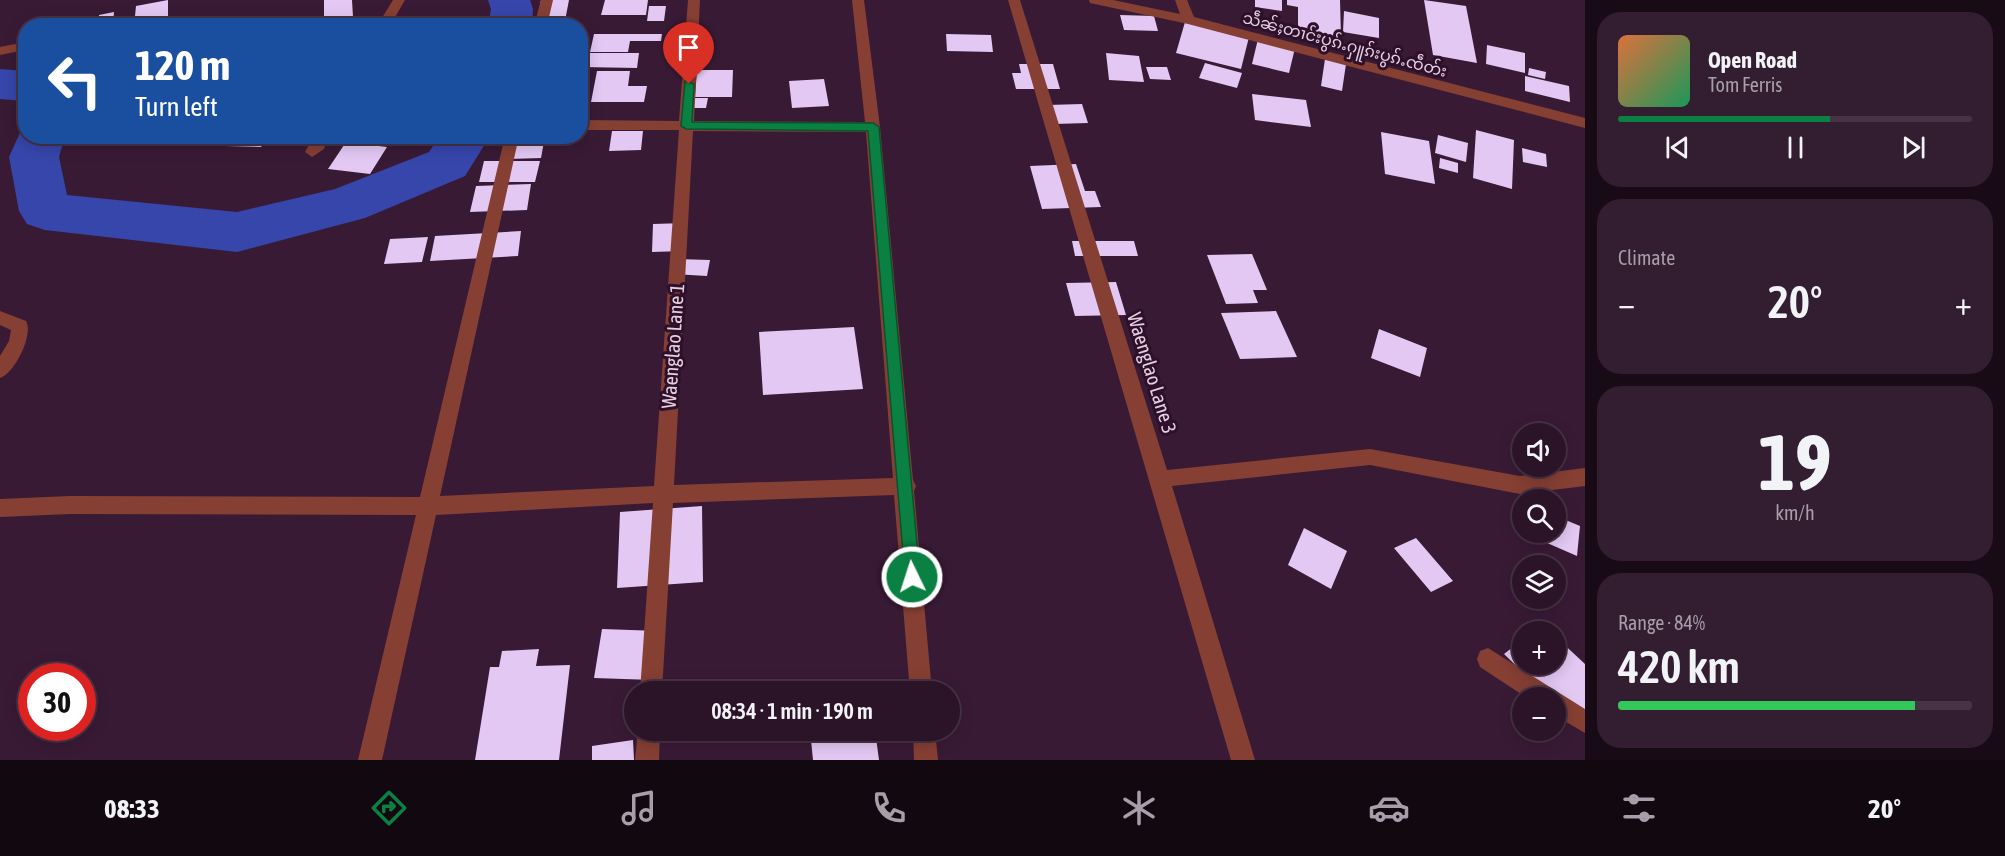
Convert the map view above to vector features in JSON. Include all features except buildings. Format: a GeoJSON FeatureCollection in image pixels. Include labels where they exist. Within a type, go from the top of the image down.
{"type":"FeatureCollection","features":[{"type":"Feature","properties":{"kind":"street"},"geometry":{"type":"LineString","coordinates":[[388,18],[399,0]]}},
{"type":"Feature","properties":{"kind":"street"},"geometry":{"type":"LineString","coordinates":[[542,18],[547,0]]}},
{"type":"Feature","properties":{"kind":"street","name":"Waenglao Lane 1"},"geometry":{"type":"LineString","coordinates":[[652,681],[694,0]]}},
{"type":"Feature","properties":{"kind":"street"},"geometry":{"type":"LineString","coordinates":[[858,0],[873,127],[906,486],[920,681]]}},
{"type":"Feature","properties":{"kind":"street","name":"Waenglao Lane 3"},"geometry":{"type":"LineString","coordinates":[[1014,0],[1243,760]]}},
{"type":"Feature","properties":{"kind":"street","name":"သဵၼ်ႈတၢင်းပွၵ်ႉႁူၵ်းပွၵ်ႉၸဵတ်း"},"geometry":{"type":"LineString","coordinates":[[1095,0],[1189,20],[1585,123]]}},
{"type":"Feature","properties":{"kind":"street"},"geometry":{"type":"LineString","coordinates":[[1181,0],[1189,20]]}},
{"type":"Feature","properties":{"kind":"street"},"geometry":{"type":"LineString","coordinates":[[0,51],[15,48]]}},
{"type":"Feature","properties":{"kind":"street"},"geometry":{"type":"LineString","coordinates":[[588,125],[873,127]]}},
{"type":"Feature","properties":{"kind":"street"},"geometry":{"type":"LineString","coordinates":[[312,152],[319,144]]}},
{"type":"Feature","properties":{"kind":"street"},"geometry":{"type":"LineString","coordinates":[[370,760],[510,144]]}},
{"type":"Feature","properties":{"kind":"street"},"geometry":{"type":"LineString","coordinates":[[0,318],[20,326],[18,342],[0,371]]}},
{"type":"Feature","properties":{"kind":"street"},"geometry":{"type":"LineString","coordinates":[[1160,479],[1370,457],[1520,485],[1585,477]]}},
{"type":"Feature","properties":{"kind":"street"},"geometry":{"type":"LineString","coordinates":[[0,508],[70,505],[427,506],[663,494],[906,486]]}},
{"type":"Feature","properties":{"kind":"street"},"geometry":{"type":"LineString","coordinates":[[1488,659],[1531,687]]}},
{"type":"Feature","properties":{"kind":"street"},"geometry":{"type":"LineString","coordinates":[[1566,710],[1585,722]]}},
{"type":"Feature","properties":{"kind":"street"},"geometry":{"type":"LineString","coordinates":[[647,760],[648,741]]}},
{"type":"Feature","properties":{"kind":"street"},"geometry":{"type":"LineString","coordinates":[[925,741],[926,760]]}},
{"type":"Feature","properties":{"kind":"waterway"},"geometry":{"type":"LineString","coordinates":[[509,0],[512,9],[511,18]]}},
{"type":"Feature","properties":{"kind":"waterway"},"geometry":{"type":"LineString","coordinates":[[0,84],[18,85]]}},
{"type":"Feature","properties":{"kind":"waterway"},"geometry":{"type":"LineString","coordinates":[[38,144],[34,157],[45,211],[237,232],[347,205],[447,164],[461,144]]}},
{"type":"Feature","properties":{"kind":"route"},"geometry":{"type":"LineString","coordinates":[[689,84],[686,126],[873,127],[912,577]]}}]}
